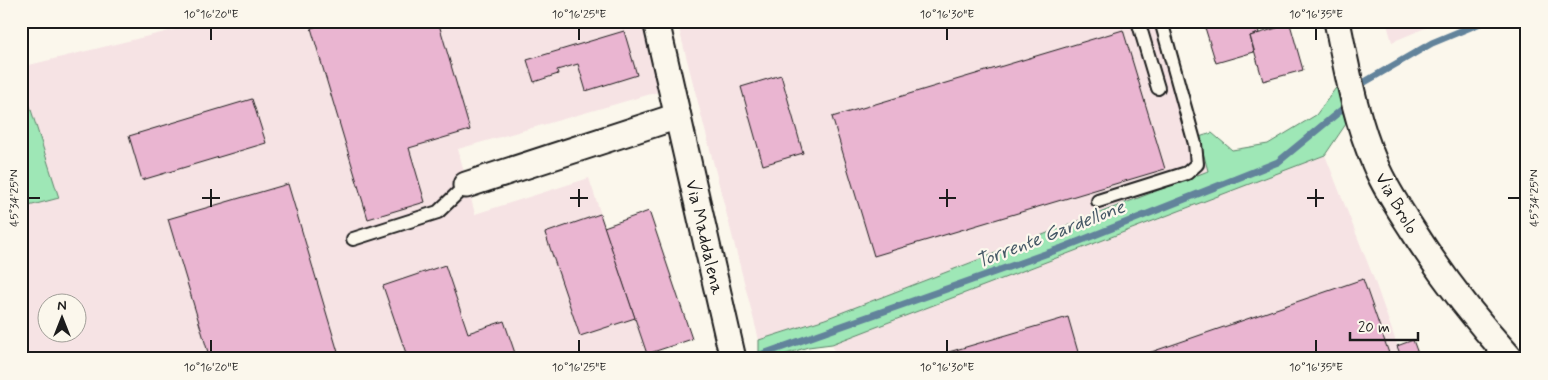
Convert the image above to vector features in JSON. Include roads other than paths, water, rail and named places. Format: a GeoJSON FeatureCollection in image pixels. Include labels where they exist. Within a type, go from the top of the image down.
{"type":"FeatureCollection","features":[{"type":"Feature","properties":{"kind":"street","name":"Via Maddalena"},"geometry":{"type":"LineString","coordinates":[[656,21],[733,359]]}},
{"type":"Feature","properties":{"kind":"street","name":"Via Brolo"},"geometry":{"type":"LineString","coordinates":[[1336,21],[1356,113],[1375,165],[1400,210],[1436,266],[1483,328],[1510,359]]}},
{"type":"Feature","properties":{"kind":"street"},"geometry":{"type":"LineString","coordinates":[[466,185],[678,116]]}},
{"type":"Feature","properties":{"kind":"lane"},"geometry":{"type":"LineString","coordinates":[[1138,21],[1158,88]]}},
{"type":"Feature","properties":{"kind":"lane"},"geometry":{"type":"LineString","coordinates":[[1098,201],[1187,173],[1197,164],[1195,144],[1161,21]]}},
{"type":"Feature","properties":{"kind":"lane"},"geometry":{"type":"LineString","coordinates":[[353,239],[438,212],[466,185]]}},
{"type":"Feature","properties":{"kind":"waterway","name":"Torrente Gardellone"},"geometry":{"type":"LineString","coordinates":[[1363,83],[1432,43],[1485,21]]}},
{"type":"Feature","properties":{"kind":"waterway","name":"Torrente Gardellone"},"geometry":{"type":"LineString","coordinates":[[749,359],[1062,248],[1278,162],[1345,107]]}}]}
